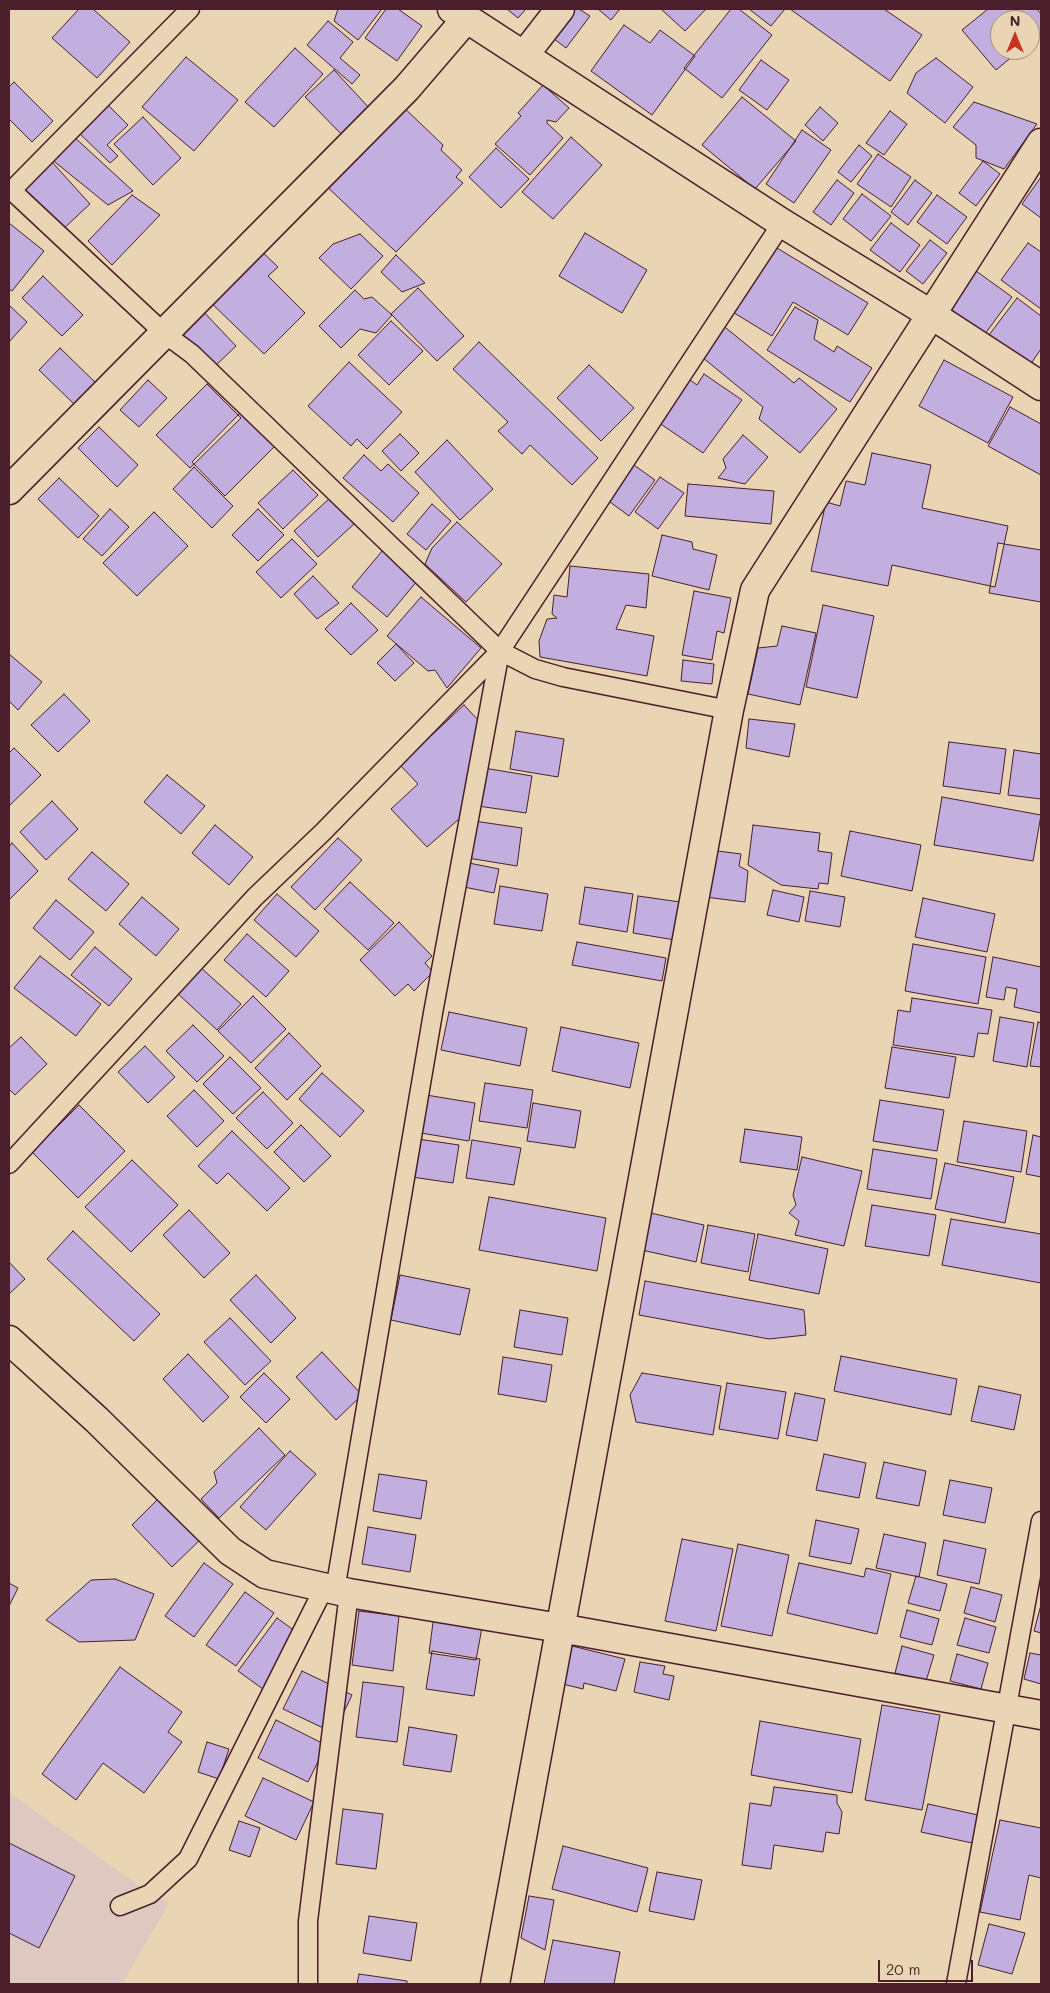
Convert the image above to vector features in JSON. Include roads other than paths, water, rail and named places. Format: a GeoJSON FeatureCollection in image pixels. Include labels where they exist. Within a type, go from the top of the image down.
{"type":"FeatureCollection","features":[{"type":"Feature","properties":{"kind":"street"},"geometry":{"type":"LineString","coordinates":[[525,54],[560,9]]}},
{"type":"Feature","properties":{"kind":"street"},"geometry":{"type":"LineString","coordinates":[[9,490],[134,361],[165,334],[407,88],[460,13],[782,223],[932,315],[1041,386]]}},
{"type":"Feature","properties":{"kind":"street"},"geometry":{"type":"LineString","coordinates":[[495,1984],[730,710],[755,590],[1041,143]]}},
{"type":"Feature","properties":{"kind":"street"},"geometry":{"type":"LineString","coordinates":[[9,1340],[96,1420],[230,1551],[265,1574],[336,1590],[560,1628],[1041,1715]]}},
{"type":"Feature","properties":{"kind":"lane"},"geometry":{"type":"LineString","coordinates":[[190,9],[10,189],[165,334],[192,354],[500,651],[535,669],[563,677],[730,710]]}},
{"type":"Feature","properties":{"kind":"lane"},"geometry":{"type":"LineString","coordinates":[[9,1164],[255,897],[323,832],[500,651],[782,223]]}},
{"type":"Feature","properties":{"kind":"lane"},"geometry":{"type":"LineString","coordinates":[[308,1984],[308,1921],[336,1590],[433,1013],[500,651]]}},
{"type":"Feature","properties":{"kind":"lane"},"geometry":{"type":"LineString","coordinates":[[956,1984],[1041,1521]]}},
{"type":"Feature","properties":{"kind":"lane"},"geometry":{"type":"LineString","coordinates":[[120,1906],[150,1894],[188,1859],[336,1590]]}}]}
